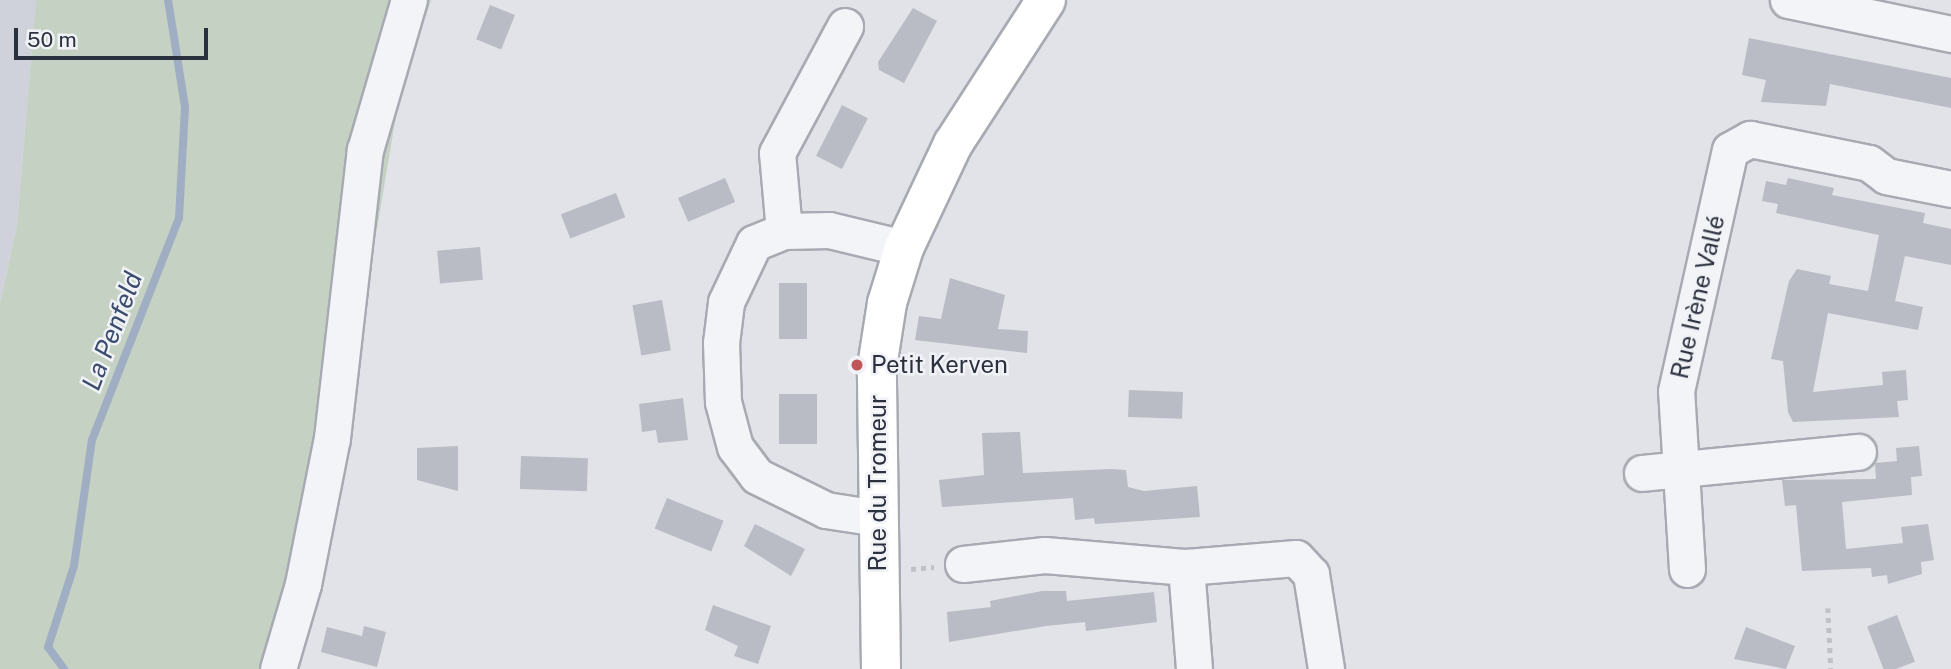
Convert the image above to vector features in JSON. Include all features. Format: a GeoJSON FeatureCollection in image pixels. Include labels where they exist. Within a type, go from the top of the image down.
{"type":"FeatureCollection","features":[{"type":"Feature","properties":{"kind":"main road","name":"Rue du Tromeur"},"geometry":{"type":"LineString","coordinates":[[880,669],[877,367],[911,234],[953,144],[1046,0]]}},
{"type":"Feature","properties":{"kind":"main road","name":"Rue du Tromeur"},"geometry":{"type":"LineString","coordinates":[[911,234],[1076,0]]}},
{"type":"Feature","properties":{"kind":"street"},"geometry":{"type":"LineString","coordinates":[[278,669],[332,439],[365,150],[409,0]]}},
{"type":"Feature","properties":{"kind":"street"},"geometry":{"type":"LineString","coordinates":[[1788,0],[1951,34]]}},
{"type":"Feature","properties":{"kind":"street"},"geometry":{"type":"LineString","coordinates":[[784,231],[777,153],[845,26]]}},
{"type":"Feature","properties":{"kind":"street","name":"Rue Irène Vallé"},"geometry":{"type":"LineString","coordinates":[[1687,569],[1676,391],[1730,150],[1749,139],[1869,163],[1885,176],[1951,189]]}},
{"type":"Feature","properties":{"kind":"street"},"geometry":{"type":"LineString","coordinates":[[878,518],[826,510],[757,476],[735,447],[723,402],[726,302],[754,243],[784,231],[911,234]]}},
{"type":"Feature","properties":{"kind":"street"},"geometry":{"type":"LineString","coordinates":[[1642,473],[1858,452]]}},
{"type":"Feature","properties":{"kind":"street"},"geometry":{"type":"LineString","coordinates":[[963,564],[1045,555],[1186,567],[1304,561],[1326,669]]}},
{"type":"Feature","properties":{"kind":"street"},"geometry":{"type":"LineString","coordinates":[[1186,567],[1195,669]]}},
{"type":"Feature","properties":{"kind":"path"},"geometry":{"type":"LineString","coordinates":[[1828,608],[1831,669]]}},
{"type":"Feature","properties":{"kind":"shaded area"},"geometry":{"type":"Polygon","coordinates":[[[0,0],[36,0],[17,226],[0,304],[0,0]]]}},
{"type":"Feature","properties":{"kind":"green space"},"geometry":{"type":"Polygon","coordinates":[[[36,0],[431,0],[401,86],[319,573],[291,669],[0,669],[0,304],[17,226],[36,0]]]}},
{"type":"Feature","properties":{"kind":"building"},"geometry":{"type":"Polygon","coordinates":[[[490,5],[515,15],[501,49],[476,39],[490,5]]]}},
{"type":"Feature","properties":{"kind":"building"},"geometry":{"type":"Polygon","coordinates":[[[913,8],[937,21],[904,83],[879,70],[878,62],[913,8]]]}},
{"type":"Feature","properties":{"kind":"building"},"geometry":{"type":"Polygon","coordinates":[[[1749,38],[1951,78],[1951,108],[1830,84],[1826,106],[1761,102],[1766,80],[1742,75],[1749,38]]]}},
{"type":"Feature","properties":{"kind":"building"},"geometry":{"type":"Polygon","coordinates":[[[842,105],[868,118],[842,169],[816,156],[842,105]]]}},
{"type":"Feature","properties":{"kind":"building"},"geometry":{"type":"Polygon","coordinates":[[[725,178],[735,202],[688,222],[678,198],[725,178]]]}},
{"type":"Feature","properties":{"kind":"building"},"geometry":{"type":"Polygon","coordinates":[[[1788,178],[1834,188],[1832,195],[1925,213],[1923,223],[1951,229],[1951,265],[1905,256],[1895,301],[1923,307],[1918,330],[1828,313],[1813,392],[1883,385],[1882,372],[1906,370],[1908,400],[1897,401],[1899,417],[1793,422],[1788,412],[1783,361],[1771,359],[1789,281],[1797,269],[1831,276],[1829,284],[1868,291],[1879,235],[1776,213],[1778,204],[1762,201],[1766,181],[1786,185],[1788,178]]]}},
{"type":"Feature","properties":{"kind":"building"},"geometry":{"type":"Polygon","coordinates":[[[616,193],[625,217],[570,238],[561,214],[616,193]]]}},
{"type":"Feature","properties":{"kind":"building"},"geometry":{"type":"Polygon","coordinates":[[[480,247],[483,280],[440,284],[437,251],[480,247]]]}},
{"type":"Feature","properties":{"kind":"building"},"geometry":{"type":"Polygon","coordinates":[[[950,278],[1005,295],[998,329],[1028,331],[1027,353],[915,340],[919,316],[941,319],[950,278]]]}},
{"type":"Feature","properties":{"kind":"building"},"geometry":{"type":"Polygon","coordinates":[[[779,283],[807,283],[807,339],[779,339],[779,283]]]}},
{"type":"Feature","properties":{"kind":"building"},"geometry":{"type":"Polygon","coordinates":[[[662,300],[671,350],[641,355],[632,305],[662,300]]]}},
{"type":"Feature","properties":{"kind":"building"},"geometry":{"type":"Polygon","coordinates":[[[1129,390],[1183,392],[1182,419],[1128,417],[1129,390]]]}},
{"type":"Feature","properties":{"kind":"building"},"geometry":{"type":"Polygon","coordinates":[[[779,394],[817,394],[817,444],[779,444],[779,394]]]}},
{"type":"Feature","properties":{"kind":"building"},"geometry":{"type":"Polygon","coordinates":[[[683,398],[688,440],[658,443],[656,430],[642,432],[639,404],[683,398]]]}},
{"type":"Feature","properties":{"kind":"building"},"geometry":{"type":"Polygon","coordinates":[[[1020,432],[1023,473],[1126,470],[1128,487],[1144,491],[1197,486],[1200,517],[1095,524],[1094,518],[1075,520],[1073,498],[942,507],[939,480],[984,475],[982,433],[1020,432]]]}},
{"type":"Feature","properties":{"kind":"building"},"geometry":{"type":"Polygon","coordinates":[[[458,446],[458,491],[417,480],[417,448],[458,446]]]}},
{"type":"Feature","properties":{"kind":"building"},"geometry":{"type":"Polygon","coordinates":[[[1919,446],[1922,476],[1911,477],[1912,495],[1842,502],[1846,549],[1903,543],[1901,527],[1928,524],[1934,560],[1921,562],[1922,574],[1888,584],[1887,575],[1872,577],[1871,568],[1802,571],[1796,505],[1785,506],[1782,480],[1876,479],[1875,463],[1897,461],[1896,448],[1919,446]]]}},
{"type":"Feature","properties":{"kind":"building"},"geometry":{"type":"Polygon","coordinates":[[[521,456],[588,458],[587,491],[520,489],[521,456]]]}},
{"type":"Feature","properties":{"kind":"building"},"geometry":{"type":"Polygon","coordinates":[[[667,498],[724,521],[711,551],[655,529],[667,498]]]}},
{"type":"Feature","properties":{"kind":"building"},"geometry":{"type":"Polygon","coordinates":[[[755,524],[805,549],[791,576],[744,546],[755,524]]]}},
{"type":"Feature","properties":{"kind":"building"},"geometry":{"type":"Polygon","coordinates":[[[1042,591],[1066,591],[1067,601],[1154,592],[1157,622],[1086,631],[1085,622],[949,642],[947,612],[991,607],[990,601],[1042,591]]]}},
{"type":"Feature","properties":{"kind":"building"},"geometry":{"type":"Polygon","coordinates":[[[713,605],[771,626],[758,664],[734,656],[738,646],[705,630],[713,605]]]}},
{"type":"Feature","properties":{"kind":"building"},"geometry":{"type":"Polygon","coordinates":[[[1897,615],[1915,662],[1896,669],[1883,669],[1867,626],[1897,615]]]}},
{"type":"Feature","properties":{"kind":"building"},"geometry":{"type":"Polygon","coordinates":[[[364,626],[386,632],[377,667],[321,652],[327,627],[362,636],[364,626]]]}},
{"type":"Feature","properties":{"kind":"building"},"geometry":{"type":"Polygon","coordinates":[[[1746,627],[1795,646],[1786,669],[1734,659],[1746,627]]]}},
{"type":"Feature","properties":{"kind":"waterway","name":"La Penfeld"},"geometry":{"type":"LineString","coordinates":[[64,669],[48,647],[74,566],[92,440],[179,218],[185,107],[168,0]]}},
{"type":"Feature","properties":{"kind":"place","name":"Petit Kerven"},"geometry":{"type":"Point","coordinates":[857,365]}}]}
